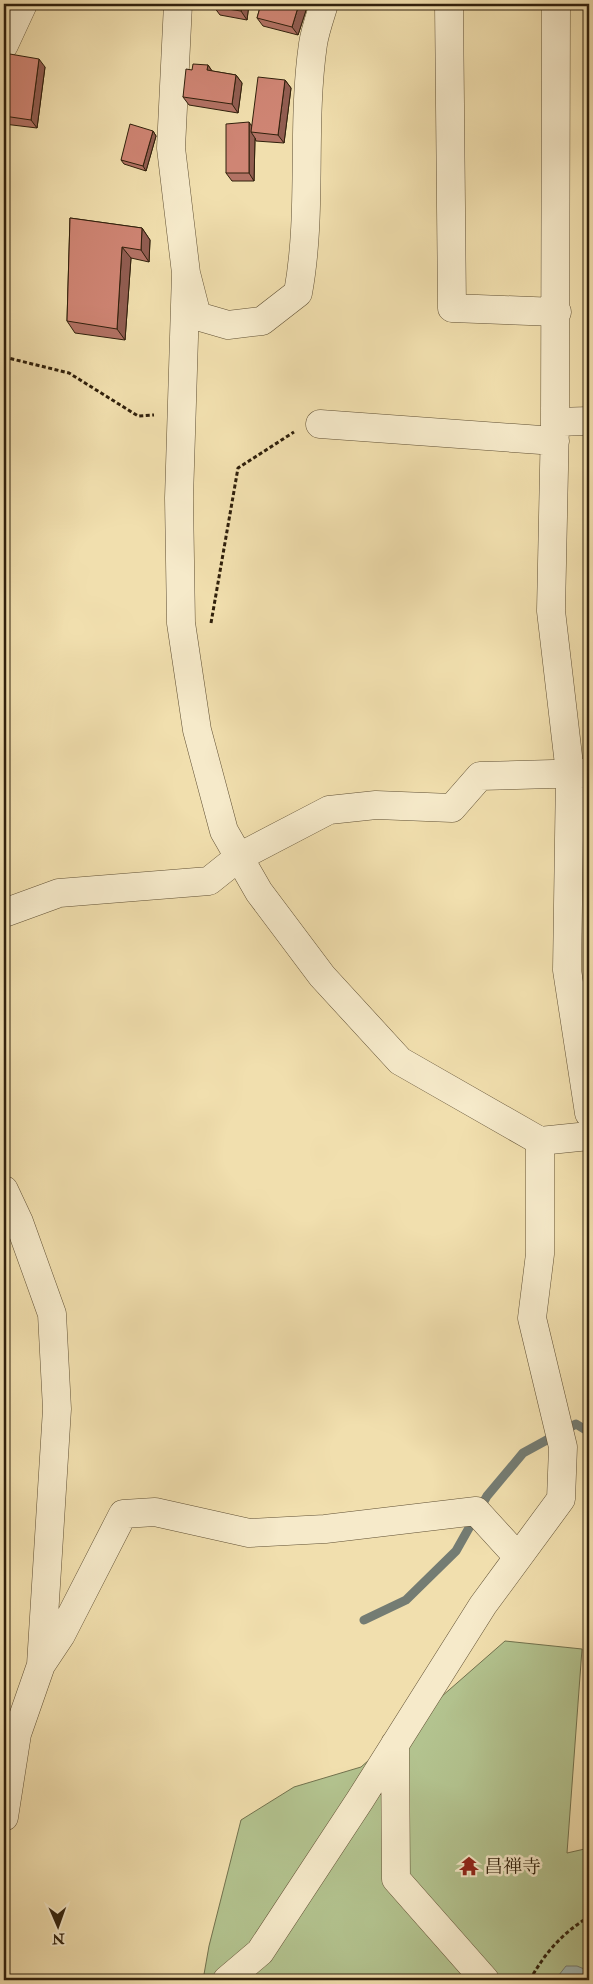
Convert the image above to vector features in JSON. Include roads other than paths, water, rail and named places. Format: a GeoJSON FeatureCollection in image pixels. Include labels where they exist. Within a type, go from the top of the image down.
{"type":"FeatureCollection","features":[{"type":"Feature","properties":{"kind":"street"},"geometry":{"type":"LineString","coordinates":[[4,45],[23,4]]}},
{"type":"Feature","properties":{"kind":"street"},"geometry":{"type":"LineString","coordinates":[[178,4],[171,148],[186,274],[197,316],[228,324],[262,321],[298,293],[305,256],[307,103],[313,42],[324,4]]}},
{"type":"Feature","properties":{"kind":"street"},"geometry":{"type":"LineString","coordinates":[[449,4],[452,308],[557,312]]}},
{"type":"Feature","properties":{"kind":"street"},"geometry":{"type":"LineString","coordinates":[[556,4],[557,312],[551,611],[580,773],[567,970],[589,1113]]}},
{"type":"Feature","properties":{"kind":"street"},"geometry":{"type":"LineString","coordinates":[[186,274],[179,498],[181,623],[196,730],[224,832],[259,892],[322,976],[400,1061],[540,1141],[589,1136]]}},
{"type":"Feature","properties":{"kind":"street"},"geometry":{"type":"LineString","coordinates":[[320,424],[555,431],[589,421]]}},
{"type":"Feature","properties":{"kind":"street"},"geometry":{"type":"LineString","coordinates":[[4,912],[59,893],[209,881],[239,857],[329,810],[376,805],[452,808],[480,776],[580,773]]}},
{"type":"Feature","properties":{"kind":"street"},"geometry":{"type":"LineString","coordinates":[[227,1980],[260,1952],[483,1605],[561,1499],[563,1446],[532,1318],[540,1254],[540,1141]]}},
{"type":"Feature","properties":{"kind":"street"},"geometry":{"type":"LineString","coordinates":[[4,1190],[19,1222],[52,1314],[57,1409],[40,1665]]}},
{"type":"Feature","properties":{"kind":"street"},"geometry":{"type":"LineString","coordinates":[[4,1818],[10,1735],[40,1665],[61,1635],[123,1514],[155,1512],[249,1533],[325,1529],[476,1511],[518,1557]]}},
{"type":"Feature","properties":{"kind":"street"},"geometry":{"type":"LineString","coordinates":[[395,1744],[396,1879],[485,1980]]}},
{"type":"Feature","properties":{"kind":"water"},"geometry":{"type":"Polygon","coordinates":[[[566,1966],[577,1966],[589,1971],[589,1980],[555,1980],[566,1966]]]}},
{"type":"Feature","properties":{"kind":"waterway"},"geometry":{"type":"LineString","coordinates":[[364,1620],[406,1600],[456,1551],[487,1496],[523,1453],[576,1424],[589,1432]]}},
{"type":"Feature","properties":{"kind":"place","name":"昌禅寺"},"geometry":{"type":"Point","coordinates":[469,1866]}}]}
